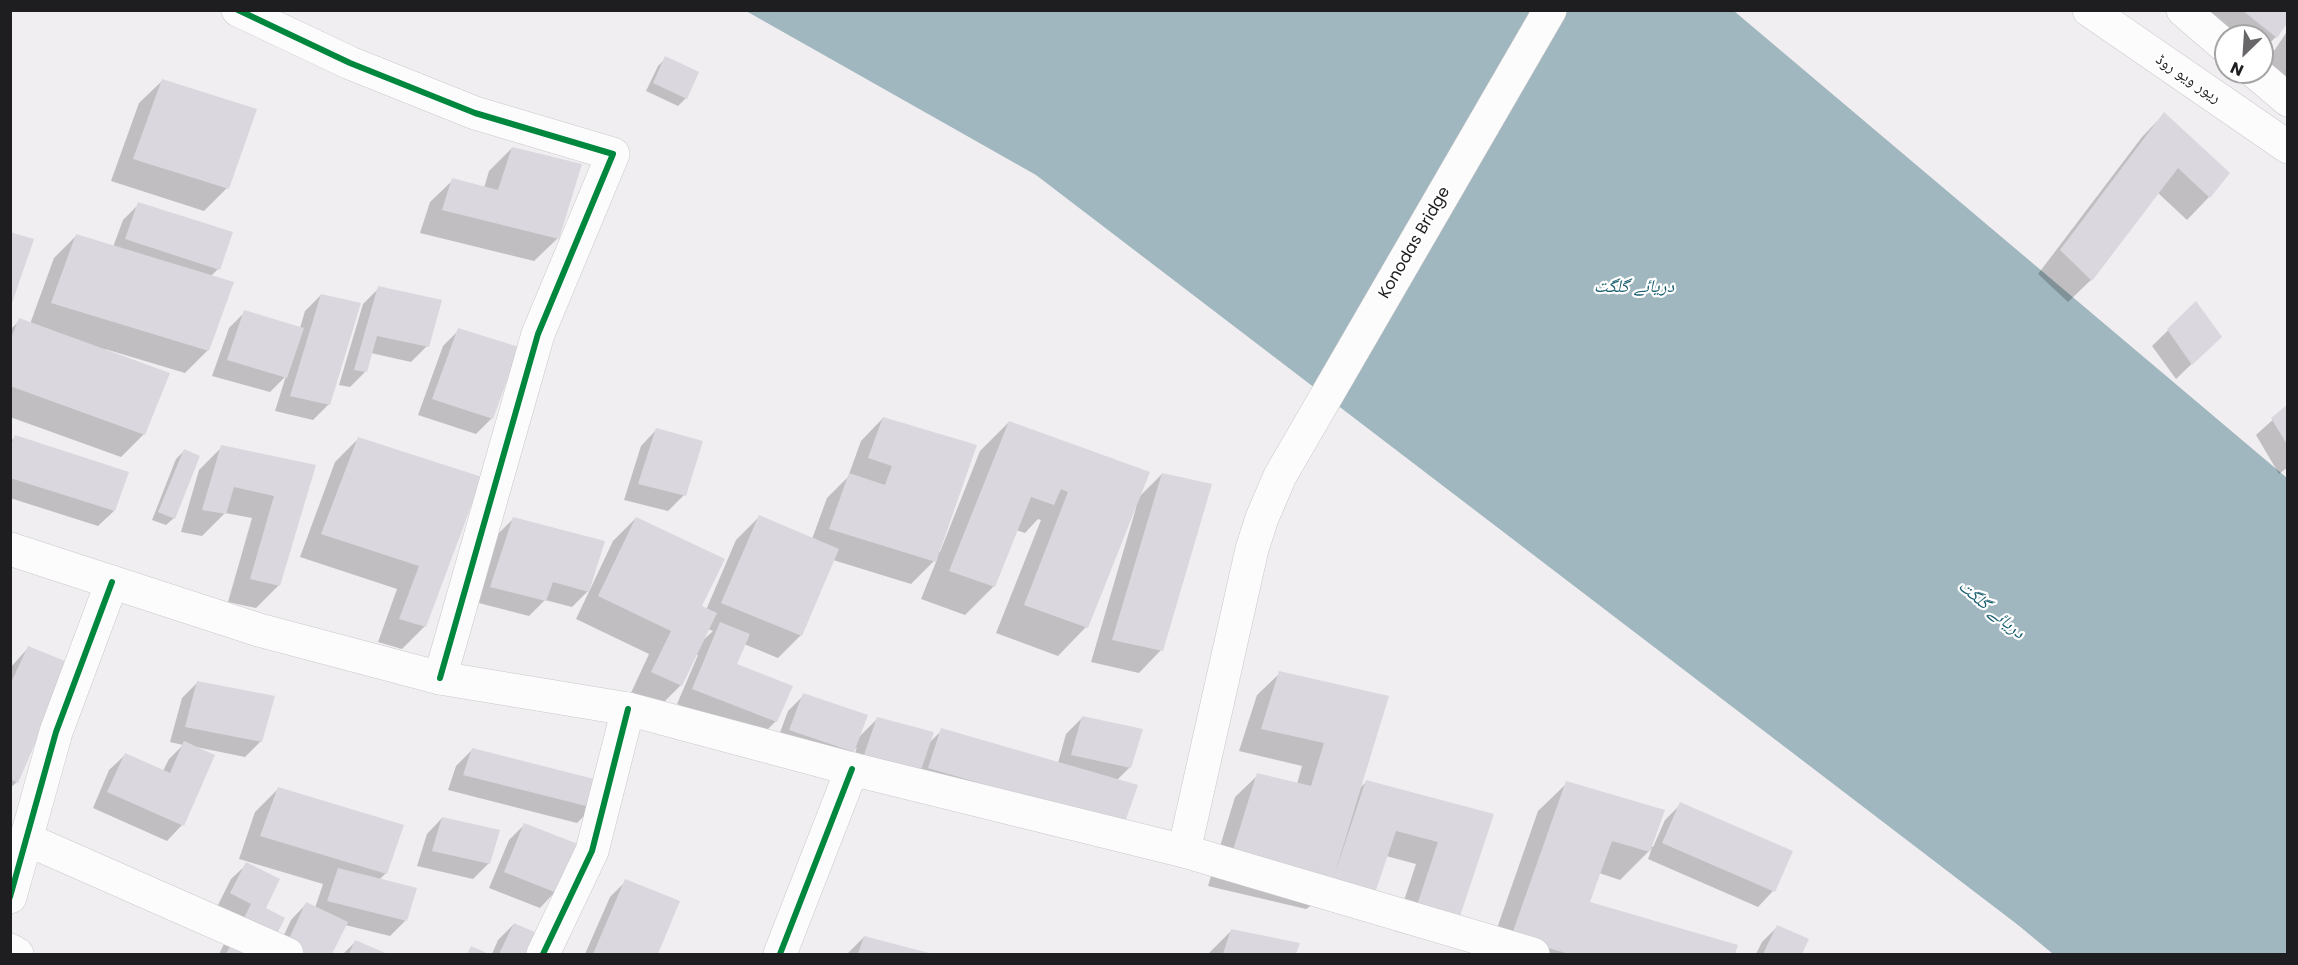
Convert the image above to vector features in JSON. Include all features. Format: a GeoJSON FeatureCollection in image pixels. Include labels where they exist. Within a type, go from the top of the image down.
{"type":"FeatureCollection","features":[{"type":"Feature","properties":{"kind":"main road"},"geometry":{"type":"LineString","coordinates":[[238,10],[350,63],[475,113],[613,154],[538,334],[440,678]]}},
{"type":"Feature","properties":{"kind":"main road","name":"Konodas Bridge"},"geometry":{"type":"LineString","coordinates":[[1184,851],[1252,549],[1280,476],[1550,10]]}},
{"type":"Feature","properties":{"kind":"main road","name":"ریور ویو روڈ"},"geometry":{"type":"LineString","coordinates":[[2089,10],[2288,147]]}},
{"type":"Feature","properties":{"kind":"main road"},"geometry":{"type":"LineString","coordinates":[[2183,10],[2214,37]]}},
{"type":"Feature","properties":{"kind":"main road"},"geometry":{"type":"LineString","coordinates":[[2270,84],[2288,99]]}},
{"type":"Feature","properties":{"kind":"main road"},"geometry":{"type":"LineString","coordinates":[[10,549],[259,630],[440,678],[628,710],[852,769],[1184,851],[1533,954]]}},
{"type":"Feature","properties":{"kind":"main road"},"geometry":{"type":"LineString","coordinates":[[10,897],[56,732],[112,582]]}},
{"type":"Feature","properties":{"kind":"main road"},"geometry":{"type":"LineString","coordinates":[[543,954],[592,851],[628,710]]}},
{"type":"Feature","properties":{"kind":"main road"},"geometry":{"type":"LineString","coordinates":[[780,954],[852,769]]}},
{"type":"Feature","properties":{"kind":"main road"},"geometry":{"type":"LineString","coordinates":[[26,838],[287,954]]}},
{"type":"Feature","properties":{"kind":"main road"},"geometry":{"type":"LineString","coordinates":[[10,950],[17,954]]}},
{"type":"Feature","properties":{"kind":"water","name":"دریائے گلگت"},"geometry":{"type":"Polygon","coordinates":[[[746,11],[1734,11],[2287,478],[2287,954],[2053,954],[1036,175],[746,11]]]}},
{"type":"Feature","properties":{"kind":"building"},"geometry":{"type":"Polygon","coordinates":[[[2242,10],[2288,10],[2288,22],[2277,38],[2274,36],[2274,24],[2260,24],[2242,10]]]}},
{"type":"Feature","properties":{"kind":"building"},"geometry":{"type":"Polygon","coordinates":[[[665,56],[699,72],[687,99],[653,83],[665,56]]]}},
{"type":"Feature","properties":{"kind":"building"},"geometry":{"type":"Polygon","coordinates":[[[162,79],[257,109],[229,189],[133,159],[162,79]]]}},
{"type":"Feature","properties":{"kind":"building"},"geometry":{"type":"Polygon","coordinates":[[[2164,112],[2230,173],[2210,198],[2178,168],[2092,281],[2060,250],[2164,112]]]}},
{"type":"Feature","properties":{"kind":"building"},"geometry":{"type":"Polygon","coordinates":[[[512,147],[582,164],[559,239],[442,210],[452,178],[498,190],[512,147]]]}},
{"type":"Feature","properties":{"kind":"building"},"geometry":{"type":"Polygon","coordinates":[[[138,202],[233,232],[220,270],[125,239],[138,202]]]}},
{"type":"Feature","properties":{"kind":"building"},"geometry":{"type":"Polygon","coordinates":[[[10,232],[34,239],[11,306],[10,306],[10,232]]]}},
{"type":"Feature","properties":{"kind":"building"},"geometry":{"type":"Polygon","coordinates":[[[76,234],[234,282],[209,351],[51,303],[76,234]]]}},
{"type":"Feature","properties":{"kind":"building"},"geometry":{"type":"Polygon","coordinates":[[[378,286],[442,300],[429,347],[377,336],[367,372],[354,370],[378,286]]]}},
{"type":"Feature","properties":{"kind":"building"},"geometry":{"type":"Polygon","coordinates":[[[321,294],[361,303],[330,405],[290,396],[321,294]]]}},
{"type":"Feature","properties":{"kind":"building"},"geometry":{"type":"Polygon","coordinates":[[[2196,301],[2222,337],[2192,365],[2167,329],[2196,301]]]}},
{"type":"Feature","properties":{"kind":"building"},"geometry":{"type":"Polygon","coordinates":[[[244,310],[304,328],[287,378],[227,360],[244,310]]]}},
{"type":"Feature","properties":{"kind":"building"},"geometry":{"type":"Polygon","coordinates":[[[19,318],[170,373],[145,435],[10,386],[10,341],[19,318]]]}},
{"type":"Feature","properties":{"kind":"building"},"geometry":{"type":"Polygon","coordinates":[[[458,328],[519,347],[493,419],[432,399],[458,328]]]}},
{"type":"Feature","properties":{"kind":"building"},"geometry":{"type":"Polygon","coordinates":[[[2288,404],[2288,446],[2271,418],[2288,404]]]}},
{"type":"Feature","properties":{"kind":"building"},"geometry":{"type":"Polygon","coordinates":[[[883,417],[977,445],[936,562],[829,529],[849,473],[885,485],[892,466],[868,458],[883,417]]]}},
{"type":"Feature","properties":{"kind":"building"},"geometry":{"type":"Polygon","coordinates":[[[1009,421],[1150,472],[1088,628],[1024,605],[1068,492],[1061,489],[1054,505],[1031,497],[995,587],[949,571],[1009,421]]]}},
{"type":"Feature","properties":{"kind":"building"},"geometry":{"type":"Polygon","coordinates":[[[656,428],[703,441],[686,496],[638,484],[656,428]]]}},
{"type":"Feature","properties":{"kind":"building"},"geometry":{"type":"Polygon","coordinates":[[[15,435],[129,472],[115,511],[10,478],[10,447],[15,435]]]}},
{"type":"Feature","properties":{"kind":"building"},"geometry":{"type":"Polygon","coordinates":[[[358,437],[482,477],[426,627],[399,619],[419,566],[321,534],[358,437]]]}},
{"type":"Feature","properties":{"kind":"building"},"geometry":{"type":"Polygon","coordinates":[[[221,445],[316,465],[280,586],[250,579],[274,496],[234,487],[226,514],[202,510],[221,445]]]}},
{"type":"Feature","properties":{"kind":"building"},"geometry":{"type":"Polygon","coordinates":[[[184,449],[200,456],[175,519],[158,512],[184,449]]]}},
{"type":"Feature","properties":{"kind":"building"},"geometry":{"type":"Polygon","coordinates":[[[1162,473],[1212,484],[1163,651],[1112,640],[1162,473]]]}},
{"type":"Feature","properties":{"kind":"building"},"geometry":{"type":"Polygon","coordinates":[[[759,515],[839,549],[802,636],[721,603],[759,515]]]}},
{"type":"Feature","properties":{"kind":"building"},"geometry":{"type":"Polygon","coordinates":[[[513,517],[605,541],[589,592],[553,582],[546,601],[490,587],[513,517]]]}},
{"type":"Feature","properties":{"kind":"building"},"geometry":{"type":"Polygon","coordinates":[[[636,517],[725,559],[702,606],[717,613],[682,686],[651,672],[671,631],[598,596],[636,517]]]}},
{"type":"Feature","properties":{"kind":"building"},"geometry":{"type":"Polygon","coordinates":[[[720,622],[750,634],[737,664],[793,686],[777,722],[692,689],[720,622]]]}},
{"type":"Feature","properties":{"kind":"building"},"geometry":{"type":"Polygon","coordinates":[[[28,646],[70,663],[18,783],[10,779],[10,685],[28,646]]]}},
{"type":"Feature","properties":{"kind":"building"},"geometry":{"type":"Polygon","coordinates":[[[1279,671],[1389,696],[1334,876],[1366,780],[1494,814],[1459,919],[1416,908],[1438,842],[1396,831],[1375,893],[1229,863],[1257,773],[1311,786],[1324,743],[1261,729],[1279,671]]]}},
{"type":"Feature","properties":{"kind":"building"},"geometry":{"type":"Polygon","coordinates":[[[197,681],[275,696],[262,742],[185,727],[197,681]]]}},
{"type":"Feature","properties":{"kind":"building"},"geometry":{"type":"Polygon","coordinates":[[[803,693],[868,715],[854,752],[789,730],[803,693]]]}},
{"type":"Feature","properties":{"kind":"building"},"geometry":{"type":"Polygon","coordinates":[[[1082,716],[1143,729],[1131,768],[1071,755],[1082,716]]]}},
{"type":"Feature","properties":{"kind":"building"},"geometry":{"type":"Polygon","coordinates":[[[877,717],[934,732],[921,770],[864,755],[877,717]]]}},
{"type":"Feature","properties":{"kind":"building"},"geometry":{"type":"Polygon","coordinates":[[[941,728],[1138,785],[1124,825],[928,768],[941,728]]]}},
{"type":"Feature","properties":{"kind":"building"},"geometry":{"type":"Polygon","coordinates":[[[184,741],[215,755],[184,826],[107,792],[125,753],[170,773],[184,741]]]}},
{"type":"Feature","properties":{"kind":"building"},"geometry":{"type":"Polygon","coordinates":[[[472,748],[602,781],[594,808],[463,775],[472,748]]]}},
{"type":"Feature","properties":{"kind":"building"},"geometry":{"type":"Polygon","coordinates":[[[1566,781],[1665,810],[1650,852],[1612,841],[1590,902],[1738,945],[1735,954],[1569,954],[1511,937],[1566,781]]]}},
{"type":"Feature","properties":{"kind":"building"},"geometry":{"type":"Polygon","coordinates":[[[278,787],[404,825],[387,874],[260,836],[278,787]]]}},
{"type":"Feature","properties":{"kind":"building"},"geometry":{"type":"Polygon","coordinates":[[[1680,802],[1793,851],[1775,892],[1662,843],[1680,802]]]}},
{"type":"Feature","properties":{"kind":"building"},"geometry":{"type":"Polygon","coordinates":[[[442,817],[500,830],[490,864],[432,851],[442,817]]]}},
{"type":"Feature","properties":{"kind":"building"},"geometry":{"type":"Polygon","coordinates":[[[524,823],[578,844],[557,893],[504,872],[524,823]]]}},
{"type":"Feature","properties":{"kind":"building"},"geometry":{"type":"Polygon","coordinates":[[[246,862],[280,879],[266,908],[285,918],[267,954],[226,954],[251,904],[230,893],[246,862]]]}},
{"type":"Feature","properties":{"kind":"building"},"geometry":{"type":"Polygon","coordinates":[[[338,868],[417,888],[407,921],[327,901],[338,868]]]}},
{"type":"Feature","properties":{"kind":"building"},"geometry":{"type":"Polygon","coordinates":[[[625,879],[680,901],[658,954],[593,954],[625,879]]]}},
{"type":"Feature","properties":{"kind":"building"},"geometry":{"type":"Polygon","coordinates":[[[306,902],[348,922],[332,954],[282,954],[306,902]]]}},
{"type":"Feature","properties":{"kind":"building"},"geometry":{"type":"Polygon","coordinates":[[[514,923],[537,933],[527,954],[499,954],[514,923]]]}},
{"type":"Feature","properties":{"kind":"building"},"geometry":{"type":"Polygon","coordinates":[[[1777,925],[1809,939],[1802,954],[1763,954],[1777,925]]]}},
{"type":"Feature","properties":{"kind":"building"},"geometry":{"type":"Polygon","coordinates":[[[1231,929],[1300,943],[1296,954],[1223,954],[1231,929]]]}},
{"type":"Feature","properties":{"kind":"building"},"geometry":{"type":"Polygon","coordinates":[[[864,936],[933,954],[858,954],[864,936]]]}},
{"type":"Feature","properties":{"kind":"building"},"geometry":{"type":"Polygon","coordinates":[[[355,940],[388,954],[349,954],[355,940]]]}},
{"type":"Feature","properties":{"kind":"building"},"geometry":{"type":"Polygon","coordinates":[[[471,946],[489,954],[467,954],[471,946]]]}},
{"type":"Feature","properties":{"kind":"cycle path"},"geometry":{"type":"LineString","coordinates":[[238,10],[350,63],[475,113],[613,154],[538,334],[440,678]]}},
{"type":"Feature","properties":{"kind":"cycle path"},"geometry":{"type":"LineString","coordinates":[[10,897],[56,732],[112,582]]}},
{"type":"Feature","properties":{"kind":"cycle path"},"geometry":{"type":"LineString","coordinates":[[543,954],[592,851],[628,709]]}},
{"type":"Feature","properties":{"kind":"cycle path"},"geometry":{"type":"LineString","coordinates":[[780,954],[852,769]]}}]}
